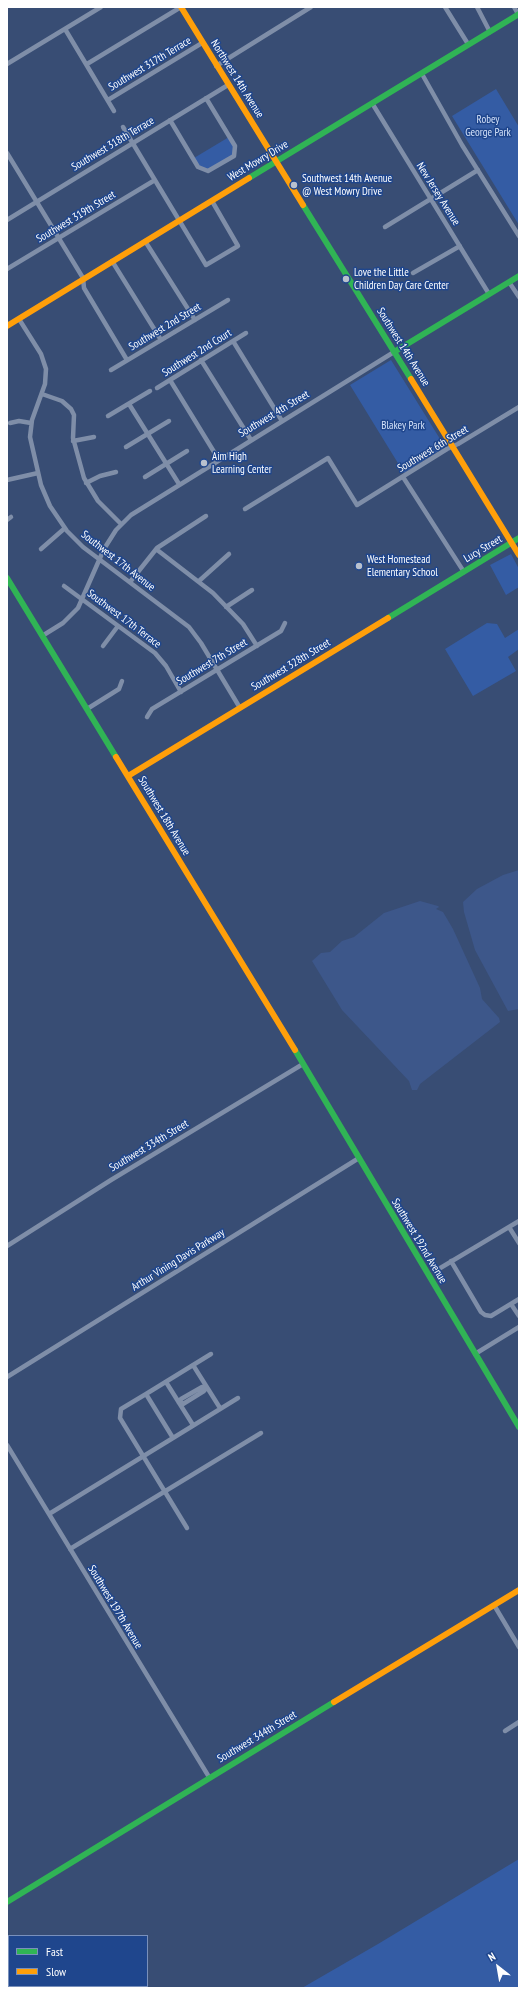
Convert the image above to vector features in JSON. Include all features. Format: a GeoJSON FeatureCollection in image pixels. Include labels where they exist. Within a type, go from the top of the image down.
{"type":"FeatureCollection","features":[{"type":"Feature","properties":{"kind":"street"},"geometry":{"type":"LineString","coordinates":[[7,64],[101,7]]}},
{"type":"Feature","properties":{"kind":"street"},"geometry":{"type":"LineString","coordinates":[[86,64],[181,7]]}},
{"type":"Feature","properties":{"kind":"street","name":"Northwest 14th Avenue"},"geometry":{"type":"LineString","coordinates":[[181,7],[276,162]]}},
{"type":"Feature","properties":{"kind":"street"},"geometry":{"type":"LineString","coordinates":[[216,66],[311,7]]}},
{"type":"Feature","properties":{"kind":"street"},"geometry":{"type":"LineString","coordinates":[[445,7],[468,44]]}},
{"type":"Feature","properties":{"kind":"street"},"geometry":{"type":"LineString","coordinates":[[477,7],[490,32]]}},
{"type":"Feature","properties":{"kind":"street"},"geometry":{"type":"LineString","coordinates":[[514,7],[519,14]]}},
{"type":"Feature","properties":{"kind":"street","name":"West Mowry Drive"},"geometry":{"type":"LineString","coordinates":[[7,326],[178,220],[212,201],[519,14]]}},
{"type":"Feature","properties":{"kind":"street"},"geometry":{"type":"LineString","coordinates":[[65,29],[114,111]]}},
{"type":"Feature","properties":{"kind":"street","name":"Southwest 317th Terrace"},"geometry":{"type":"LineString","coordinates":[[108,100],[202,43]]}},
{"type":"Feature","properties":{"kind":"street"},"geometry":{"type":"LineString","coordinates":[[422,74],[478,170],[519,236]]}},
{"type":"Feature","properties":{"kind":"street","name":"Southwest 318th Terrace"},"geometry":{"type":"LineString","coordinates":[[7,220],[228,85]]}},
{"type":"Feature","properties":{"kind":"street"},"geometry":{"type":"LineString","coordinates":[[170,120],[198,167],[203,170],[208,171],[234,156],[235,146],[206,98]]}},
{"type":"Feature","properties":{"kind":"street","name":"New Jersey Avenue"},"geometry":{"type":"LineString","coordinates":[[372,103],[489,294]]}},
{"type":"Feature","properties":{"kind":"street"},"geometry":{"type":"LineString","coordinates":[[123,127],[206,265],[238,246],[212,201]]}},
{"type":"Feature","properties":{"kind":"street"},"geometry":{"type":"LineString","coordinates":[[7,153],[84,278],[84,288],[127,360]]}},
{"type":"Feature","properties":{"kind":"street","name":"Southwest 14th Avenue"},"geometry":{"type":"LineString","coordinates":[[276,162],[519,555]]}},
{"type":"Feature","properties":{"kind":"street"},"geometry":{"type":"LineString","coordinates":[[385,227],[478,170]]}},
{"type":"Feature","properties":{"kind":"street","name":"Southwest 319th Street"},"geometry":{"type":"LineString","coordinates":[[7,269],[155,180]]}},
{"type":"Feature","properties":{"kind":"street"},"geometry":{"type":"LineString","coordinates":[[145,241],[195,320]]}},
{"type":"Feature","properties":{"kind":"street"},"geometry":{"type":"LineString","coordinates":[[413,274],[460,246]]}},
{"type":"Feature","properties":{"kind":"street"},"geometry":{"type":"LineString","coordinates":[[112,261],[161,340]]}},
{"type":"Feature","properties":{"kind":"street","name":"Southwest 4th Street"},"geometry":{"type":"LineString","coordinates":[[42,636],[66,621],[83,600],[98,559],[106,545],[121,524],[140,508],[519,276]]}},
{"type":"Feature","properties":{"kind":"street"},"geometry":{"type":"LineString","coordinates":[[509,282],[519,297]]}},
{"type":"Feature","properties":{"kind":"street","name":"Southwest 2nd Street"},"geometry":{"type":"LineString","coordinates":[[110,370],[228,300]]}},
{"type":"Feature","properties":{"kind":"street","name":"Southwest 17th Avenue"},"geometry":{"type":"LineString","coordinates":[[19,319],[44,363],[46,380],[31,423],[31,443],[46,498],[65,528],[80,544],[189,627],[240,708]]}},
{"type":"Feature","properties":{"kind":"street","name":"Southwest 2nd Court"},"geometry":{"type":"LineString","coordinates":[[157,388],[246,333]]}},
{"type":"Feature","properties":{"kind":"street"},"geometry":{"type":"LineString","coordinates":[[233,341],[282,421]]}},
{"type":"Feature","properties":{"kind":"street"},"geometry":{"type":"LineString","coordinates":[[201,360],[251,440]]}},
{"type":"Feature","properties":{"kind":"street"},"geometry":{"type":"LineString","coordinates":[[170,380],[219,460]]}},
{"type":"Feature","properties":{"kind":"street"},"geometry":{"type":"LineString","coordinates":[[108,416],[150,391]]}},
{"type":"Feature","properties":{"kind":"street"},"geometry":{"type":"LineString","coordinates":[[42,394],[62,401],[71,408],[74,415],[74,441],[86,483],[100,504],[121,524]]}},
{"type":"Feature","properties":{"kind":"street"},"geometry":{"type":"LineString","coordinates":[[129,404],[178,484]]}},
{"type":"Feature","properties":{"kind":"street","name":"Southwest 6th Street"},"geometry":{"type":"LineString","coordinates":[[245,509],[328,458],[357,505],[452,446],[519,407]]}},
{"type":"Feature","properties":{"kind":"street"},"geometry":{"type":"LineString","coordinates":[[10,423],[18,421],[31,423]]}},
{"type":"Feature","properties":{"kind":"street"},"geometry":{"type":"LineString","coordinates":[[126,447],[169,421]]}},
{"type":"Feature","properties":{"kind":"street"},"geometry":{"type":"LineString","coordinates":[[74,441],[94,436]]}},
{"type":"Feature","properties":{"kind":"street"},"geometry":{"type":"LineString","coordinates":[[145,477],[187,451]]}},
{"type":"Feature","properties":{"kind":"street"},"geometry":{"type":"LineString","coordinates":[[86,483],[100,476],[116,472]]}},
{"type":"Feature","properties":{"kind":"street"},"geometry":{"type":"LineString","coordinates":[[7,480],[38,473]]}},
{"type":"Feature","properties":{"kind":"street"},"geometry":{"type":"LineString","coordinates":[[403,477],[464,572]]}},
{"type":"Feature","properties":{"kind":"street"},"geometry":{"type":"LineString","coordinates":[[130,582],[156,549],[206,516]]}},
{"type":"Feature","properties":{"kind":"street"},"geometry":{"type":"LineString","coordinates":[[41,549],[65,528]]}},
{"type":"Feature","properties":{"kind":"street","name":"Lucy Street"},"geometry":{"type":"LineString","coordinates":[[464,572],[519,538]]}},
{"type":"Feature","properties":{"kind":"street"},"geometry":{"type":"LineString","coordinates":[[156,549],[199,581],[243,624],[257,646]]}},
{"type":"Feature","properties":{"kind":"street"},"geometry":{"type":"LineString","coordinates":[[199,581],[229,554]]}},
{"type":"Feature","properties":{"kind":"street","name":"Southwest 328th Street"},"geometry":{"type":"LineString","coordinates":[[128,776],[464,572]]}},
{"type":"Feature","properties":{"kind":"street","name":"Southwest 18th Avenue"},"geometry":{"type":"LineString","coordinates":[[7,578],[303,1064]]}},
{"type":"Feature","properties":{"kind":"street","name":"Southwest 17th Terrace"},"geometry":{"type":"LineString","coordinates":[[64,586],[158,656],[181,692]]}},
{"type":"Feature","properties":{"kind":"street"},"geometry":{"type":"LineString","coordinates":[[226,607],[252,590]]}},
{"type":"Feature","properties":{"kind":"street","name":"Southwest 7th Street"},"geometry":{"type":"LineString","coordinates":[[147,717],[152,709],[281,631],[285,623]]}},
{"type":"Feature","properties":{"kind":"street"},"geometry":{"type":"LineString","coordinates":[[102,646],[118,626]]}},
{"type":"Feature","properties":{"kind":"street"},"geometry":{"type":"LineString","coordinates":[[87,709],[119,689],[122,681]]}},
{"type":"Feature","properties":{"kind":"street","name":"Southwest 192nd Avenue"},"geometry":{"type":"LineString","coordinates":[[303,1064],[519,1427]]}},
{"type":"Feature","properties":{"kind":"street","name":"Southwest 334th Street"},"geometry":{"type":"LineString","coordinates":[[7,1246],[111,1180],[303,1064]]}},
{"type":"Feature","properties":{"kind":"street","name":"Arthur Vining Davis Parkway"},"geometry":{"type":"LineString","coordinates":[[7,1377],[358,1158]]}},
{"type":"Feature","properties":{"kind":"street"},"geometry":{"type":"LineString","coordinates":[[437,1270],[519,1221]]}},
{"type":"Feature","properties":{"kind":"street"},"geometry":{"type":"LineString","coordinates":[[509,1226],[519,1243]]}},
{"type":"Feature","properties":{"kind":"street"},"geometry":{"type":"LineString","coordinates":[[451,1261],[485,1315],[491,1316],[519,1300]]}},
{"type":"Feature","properties":{"kind":"street"},"geometry":{"type":"LineString","coordinates":[[511,1304],[518,1313]]}},
{"type":"Feature","properties":{"kind":"street"},"geometry":{"type":"LineString","coordinates":[[475,1354],[519,1327]]}},
{"type":"Feature","properties":{"kind":"street"},"geometry":{"type":"LineString","coordinates":[[187,1528],[122,1421],[120,1414],[124,1408],[211,1354]]}},
{"type":"Feature","properties":{"kind":"street"},"geometry":{"type":"LineString","coordinates":[[193,1365],[220,1408]]}},
{"type":"Feature","properties":{"kind":"street"},"geometry":{"type":"LineString","coordinates":[[166,1382],[193,1425]]}},
{"type":"Feature","properties":{"kind":"street"},"geometry":{"type":"LineString","coordinates":[[180,1403],[181,1399],[202,1386],[206,1387]]}},
{"type":"Feature","properties":{"kind":"street"},"geometry":{"type":"LineString","coordinates":[[146,1394],[172,1438]]}},
{"type":"Feature","properties":{"kind":"street"},"geometry":{"type":"LineString","coordinates":[[49,1514],[238,1398]]}},
{"type":"Feature","properties":{"kind":"street"},"geometry":{"type":"LineString","coordinates":[[70,1549],[261,1433]]}},
{"type":"Feature","properties":{"kind":"street","name":"Southwest 197th Avenue"},"geometry":{"type":"LineString","coordinates":[[7,1445],[209,1777]]}},
{"type":"Feature","properties":{"kind":"street","name":"Southwest 344th Street"},"geometry":{"type":"LineString","coordinates":[[7,1902],[209,1777],[519,1590]]}},
{"type":"Feature","properties":{"kind":"street"},"geometry":{"type":"LineString","coordinates":[[494,1606],[519,1647]]}},
{"type":"Feature","properties":{"kind":"street"},"geometry":{"type":"LineString","coordinates":[[505,1731],[519,1722]]}},
{"type":"Feature","properties":{"kind":"green space","name":"Robey George Park"},"geometry":{"type":"Polygon","coordinates":[[[496,89],[519,127],[519,225],[452,116],[496,89]]]}},
{"type":"Feature","properties":{"kind":"green space"},"geometry":{"type":"Polygon","coordinates":[[[229,137],[234,146],[233,155],[208,171],[199,167],[194,158],[229,137]]]}},
{"type":"Feature","properties":{"kind":"green space","name":"Blakey Park"},"geometry":{"type":"Polygon","coordinates":[[[391,360],[445,447],[404,473],[350,385],[391,360]]]}},
{"type":"Feature","properties":{"kind":"green space"},"geometry":{"type":"Polygon","coordinates":[[[511,554],[519,569],[519,587],[506,595],[490,565],[511,554]]]}},
{"type":"Feature","properties":{"kind":"green space"},"geometry":{"type":"Polygon","coordinates":[[[487,623],[497,624],[505,638],[519,629],[519,649],[508,657],[516,671],[473,696],[445,649],[487,623]]]}},
{"type":"Feature","properties":{"kind":"green space"},"geometry":{"type":"Polygon","coordinates":[[[519,1859],[519,1988],[302,1988],[378,1944],[519,1859]]]}},
{"type":"Feature","properties":{"kind":"shaded area"},"geometry":{"type":"Polygon","coordinates":[[[519,870],[519,1009],[508,1011],[475,950],[464,912],[463,902],[477,889],[503,875],[519,870]]]}},
{"type":"Feature","properties":{"kind":"shaded area"},"geometry":{"type":"Polygon","coordinates":[[[420,901],[438,906],[439,907],[436,909],[443,912],[453,929],[480,988],[482,999],[499,1018],[500,1022],[420,1084],[417,1090],[412,1090],[409,1081],[342,1010],[312,961],[321,953],[330,952],[342,941],[354,937],[384,913],[420,901]]]}},
{"type":"Feature","properties":{"kind":"traffic: fast"},"geometry":{"type":"LineString","coordinates":[[249,178],[519,14]]}},
{"type":"Feature","properties":{"kind":"traffic: fast"},"geometry":{"type":"LineString","coordinates":[[303,205],[411,379]]}},
{"type":"Feature","properties":{"kind":"traffic: fast"},"geometry":{"type":"LineString","coordinates":[[394,352],[519,276]]}},
{"type":"Feature","properties":{"kind":"traffic: fast"},"geometry":{"type":"LineString","coordinates":[[388,618],[519,538]]}},
{"type":"Feature","properties":{"kind":"traffic: fast"},"geometry":{"type":"LineString","coordinates":[[7,578],[116,757]]}},
{"type":"Feature","properties":{"kind":"traffic: fast"},"geometry":{"type":"LineString","coordinates":[[295,1050],[519,1427]]}},
{"type":"Feature","properties":{"kind":"traffic: fast"},"geometry":{"type":"LineString","coordinates":[[7,1902],[334,1702]]}},
{"type":"Feature","properties":{"kind":"traffic: slow"},"geometry":{"type":"LineString","coordinates":[[181,7],[303,205]]}},
{"type":"Feature","properties":{"kind":"traffic: slow"},"geometry":{"type":"LineString","coordinates":[[7,326],[249,178]]}},
{"type":"Feature","properties":{"kind":"traffic: slow"},"geometry":{"type":"LineString","coordinates":[[411,379],[519,555]]}},
{"type":"Feature","properties":{"kind":"traffic: slow"},"geometry":{"type":"LineString","coordinates":[[128,776],[388,618]]}},
{"type":"Feature","properties":{"kind":"traffic: slow"},"geometry":{"type":"LineString","coordinates":[[116,757],[295,1050]]}},
{"type":"Feature","properties":{"kind":"traffic: slow"},"geometry":{"type":"LineString","coordinates":[[334,1702],[519,1590]]}},
{"type":"Feature","properties":{"kind":"place","name":"Southwest 14th Avenue @ West Mowry Drive"},"geometry":{"type":"Point","coordinates":[294,185]}},
{"type":"Feature","properties":{"kind":"place","name":"Love the Little Children Day Care Center"},"geometry":{"type":"Point","coordinates":[346,279]}},
{"type":"Feature","properties":{"kind":"place","name":"Aim High Learning Center"},"geometry":{"type":"Point","coordinates":[204,463]}},
{"type":"Feature","properties":{"kind":"place","name":"West Homestead Elementary School"},"geometry":{"type":"Point","coordinates":[359,566]}}]}
